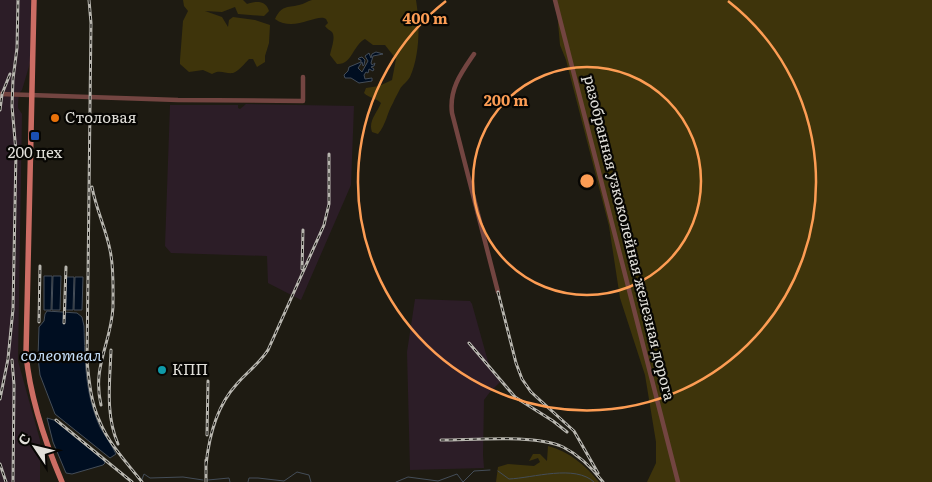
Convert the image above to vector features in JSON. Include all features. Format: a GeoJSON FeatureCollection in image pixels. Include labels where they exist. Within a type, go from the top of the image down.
{"type":"FeatureCollection","features":[{"type":"Feature","properties":{"kind":"main road"},"geometry":{"type":"LineString","coordinates":[[34,0],[26,354],[27,370],[33,396],[62,482]]}},
{"type":"Feature","properties":{"kind":"street","name":"разобранная узкоколейная железная дорога"},"geometry":{"type":"LineString","coordinates":[[555,0],[678,482]]}},
{"type":"Feature","properties":{"kind":"street"},"geometry":{"type":"LineString","coordinates":[[474,54],[454,85],[451,96],[452,113],[498,292]]}},
{"type":"Feature","properties":{"kind":"street"},"geometry":{"type":"LineString","coordinates":[[0,94],[178,100],[303,101],[303,77]]}},
{"type":"Feature","properties":{"kind":"shaded area"},"geometry":{"type":"Polygon","coordinates":[[[0,0],[31,0],[30,63],[22,90],[19,93],[18,104],[22,114],[18,361],[40,440],[40,482],[0,482],[0,0]]]}},
{"type":"Feature","properties":{"kind":"shaded area"},"geometry":{"type":"Polygon","coordinates":[[[183,0],[243,0],[247,4],[257,2],[266,5],[269,11],[264,16],[238,14],[235,7],[222,12],[205,11],[222,17],[228,27],[229,20],[233,17],[255,20],[270,25],[265,62],[257,67],[253,59],[249,59],[240,69],[233,73],[220,72],[212,74],[203,70],[189,72],[180,64],[183,21],[188,11],[184,6],[183,0]]]}},
{"type":"Feature","properties":{"kind":"shaded area"},"geometry":{"type":"Polygon","coordinates":[[[312,0],[416,0],[418,39],[416,59],[410,77],[400,89],[378,134],[372,132],[371,124],[381,103],[364,93],[366,88],[379,86],[392,80],[396,59],[385,45],[373,45],[365,39],[346,61],[337,64],[330,55],[334,37],[332,32],[325,26],[328,23],[326,19],[317,18],[297,24],[290,24],[282,23],[275,19],[280,11],[285,8],[301,5],[312,0]]]}},
{"type":"Feature","properties":{"kind":"shaded area"},"geometry":{"type":"Polygon","coordinates":[[[556,0],[932,0],[932,482],[647,482],[656,463],[656,442],[645,375],[620,298],[609,226],[566,60],[560,45],[556,0]]]}},
{"type":"Feature","properties":{"kind":"shaded area"},"geometry":{"type":"Polygon","coordinates":[[[246,104],[354,106],[351,185],[301,300],[268,283],[267,256],[171,253],[165,246],[170,105],[238,105],[240,109],[246,104]]]}},
{"type":"Feature","properties":{"kind":"shaded area"},"geometry":{"type":"Polygon","coordinates":[[[415,299],[470,301],[472,304],[489,365],[502,380],[484,400],[484,468],[410,470],[407,352],[415,299]]]}},
{"type":"Feature","properties":{"kind":"shaded area"},"geometry":{"type":"Polygon","coordinates":[[[548,446],[576,460],[599,482],[496,482],[498,467],[508,464],[534,466],[540,462],[538,458],[529,461],[533,454],[540,454],[547,461],[548,446]]]}},
{"type":"Feature","properties":{"kind":"water"},"geometry":{"type":"Polygon","coordinates":[[[376,52],[383,54],[373,56],[371,63],[372,65],[375,63],[371,67],[374,69],[373,71],[369,69],[368,73],[366,72],[364,75],[365,79],[372,78],[372,81],[359,83],[351,78],[345,78],[344,75],[349,67],[361,62],[358,59],[362,57],[365,60],[364,65],[362,62],[358,68],[362,72],[368,61],[365,56],[369,53],[371,58],[372,54],[376,52]]]}},
{"type":"Feature","properties":{"kind":"water"},"geometry":{"type":"Polygon","coordinates":[[[44,276],[52,276],[51,310],[44,310],[44,276]]]}},
{"type":"Feature","properties":{"kind":"water"},"geometry":{"type":"Polygon","coordinates":[[[53,276],[61,276],[60,310],[52,310],[53,276]]]}},
{"type":"Feature","properties":{"kind":"water"},"geometry":{"type":"Polygon","coordinates":[[[66,277],[74,277],[73,310],[66,310],[66,277]]]}},
{"type":"Feature","properties":{"kind":"water"},"geometry":{"type":"Polygon","coordinates":[[[75,277],[83,277],[82,310],[74,310],[75,277]]]}},
{"type":"Feature","properties":{"kind":"water","name":"солеотвал"},"geometry":{"type":"Polygon","coordinates":[[[47,311],[77,313],[82,317],[91,402],[100,427],[116,454],[110,458],[55,414],[40,375],[38,357],[39,327],[44,321],[47,311]]]}},
{"type":"Feature","properties":{"kind":"water"},"geometry":{"type":"Polygon","coordinates":[[[47,418],[57,421],[103,459],[105,463],[72,474],[66,473],[53,442],[47,418]]]}},
{"type":"Feature","properties":{"kind":"waterway"},"geometry":{"type":"LineString","coordinates":[[396,482],[408,477],[438,481],[457,474],[463,482],[474,471],[490,470]]}},
{"type":"Feature","properties":{"kind":"waterway"},"geometry":{"type":"LineString","coordinates":[[498,471],[509,479],[565,473],[586,477],[594,482]]}},
{"type":"Feature","properties":{"kind":"waterway"},"geometry":{"type":"LineString","coordinates":[[248,482],[249,478],[284,481],[297,472],[309,475],[311,482]]}},
{"type":"Feature","properties":{"kind":"waterway"},"geometry":{"type":"LineString","coordinates":[[141,482],[144,474],[150,478],[183,477],[203,480]]}},
{"type":"Feature","properties":{"kind":"waterway"},"geometry":{"type":"LineString","coordinates":[[208,480],[229,478],[230,482]]}},
{"type":"Feature","properties":{"kind":"railway"},"geometry":{"type":"LineString","coordinates":[[0,399],[8,359],[13,309],[16,152],[12,106],[17,48],[18,0]]}},
{"type":"Feature","properties":{"kind":"railway"},"geometry":{"type":"LineString","coordinates":[[89,0],[91,23],[87,361],[91,392],[97,415],[108,438],[142,482]]}},
{"type":"Feature","properties":{"kind":"railway"},"geometry":{"type":"LineString","coordinates":[[0,110],[2,94],[10,74]]}},
{"type":"Feature","properties":{"kind":"railway"},"geometry":{"type":"LineString","coordinates":[[206,465],[209,443],[223,403],[268,350],[324,225],[329,204],[329,154]]}},
{"type":"Feature","properties":{"kind":"railway"},"geometry":{"type":"LineString","coordinates":[[92,187],[108,242],[113,271],[112,320],[99,378],[101,405]]}},
{"type":"Feature","properties":{"kind":"railway"},"geometry":{"type":"LineString","coordinates":[[302,269],[303,230]]}},
{"type":"Feature","properties":{"kind":"railway"},"geometry":{"type":"LineString","coordinates":[[39,322],[40,266]]}},
{"type":"Feature","properties":{"kind":"railway"},"geometry":{"type":"LineString","coordinates":[[64,323],[66,267]]}},
{"type":"Feature","properties":{"kind":"railway"},"geometry":{"type":"LineString","coordinates":[[498,292],[516,363],[522,379],[531,392],[574,431],[598,473]]}},
{"type":"Feature","properties":{"kind":"railway"},"geometry":{"type":"LineString","coordinates":[[469,343],[515,397],[567,432]]}},
{"type":"Feature","properties":{"kind":"railway"},"geometry":{"type":"LineString","coordinates":[[111,350],[110,409],[111,421],[118,444]]}},
{"type":"Feature","properties":{"kind":"railway"},"geometry":{"type":"LineString","coordinates":[[12,360],[14,385],[13,482]]}},
{"type":"Feature","properties":{"kind":"railway"},"geometry":{"type":"LineString","coordinates":[[207,435],[208,381]]}},
{"type":"Feature","properties":{"kind":"railway"},"geometry":{"type":"LineString","coordinates":[[56,420],[132,482]]}},
{"type":"Feature","properties":{"kind":"railway"},"geometry":{"type":"LineString","coordinates":[[441,440],[521,439],[551,443],[563,447],[580,458],[603,482]]}},
{"type":"Feature","properties":{"kind":"railway"},"geometry":{"type":"LineString","coordinates":[[206,460],[206,482]]}},
{"type":"Feature","properties":{"kind":"railway"},"geometry":{"type":"LineString","coordinates":[[0,464],[6,482]]}},
{"type":"Feature","properties":{"kind":"place","name":"Cтоловая"},"geometry":{"type":"Point","coordinates":[55,118]}},
{"type":"Feature","properties":{"kind":"place","name":"200 цех"},"geometry":{"type":"Point","coordinates":[35,136]}},
{"type":"Feature","properties":{"kind":"place","name":"КПП"},"geometry":{"type":"Point","coordinates":[162,370]}}]}
